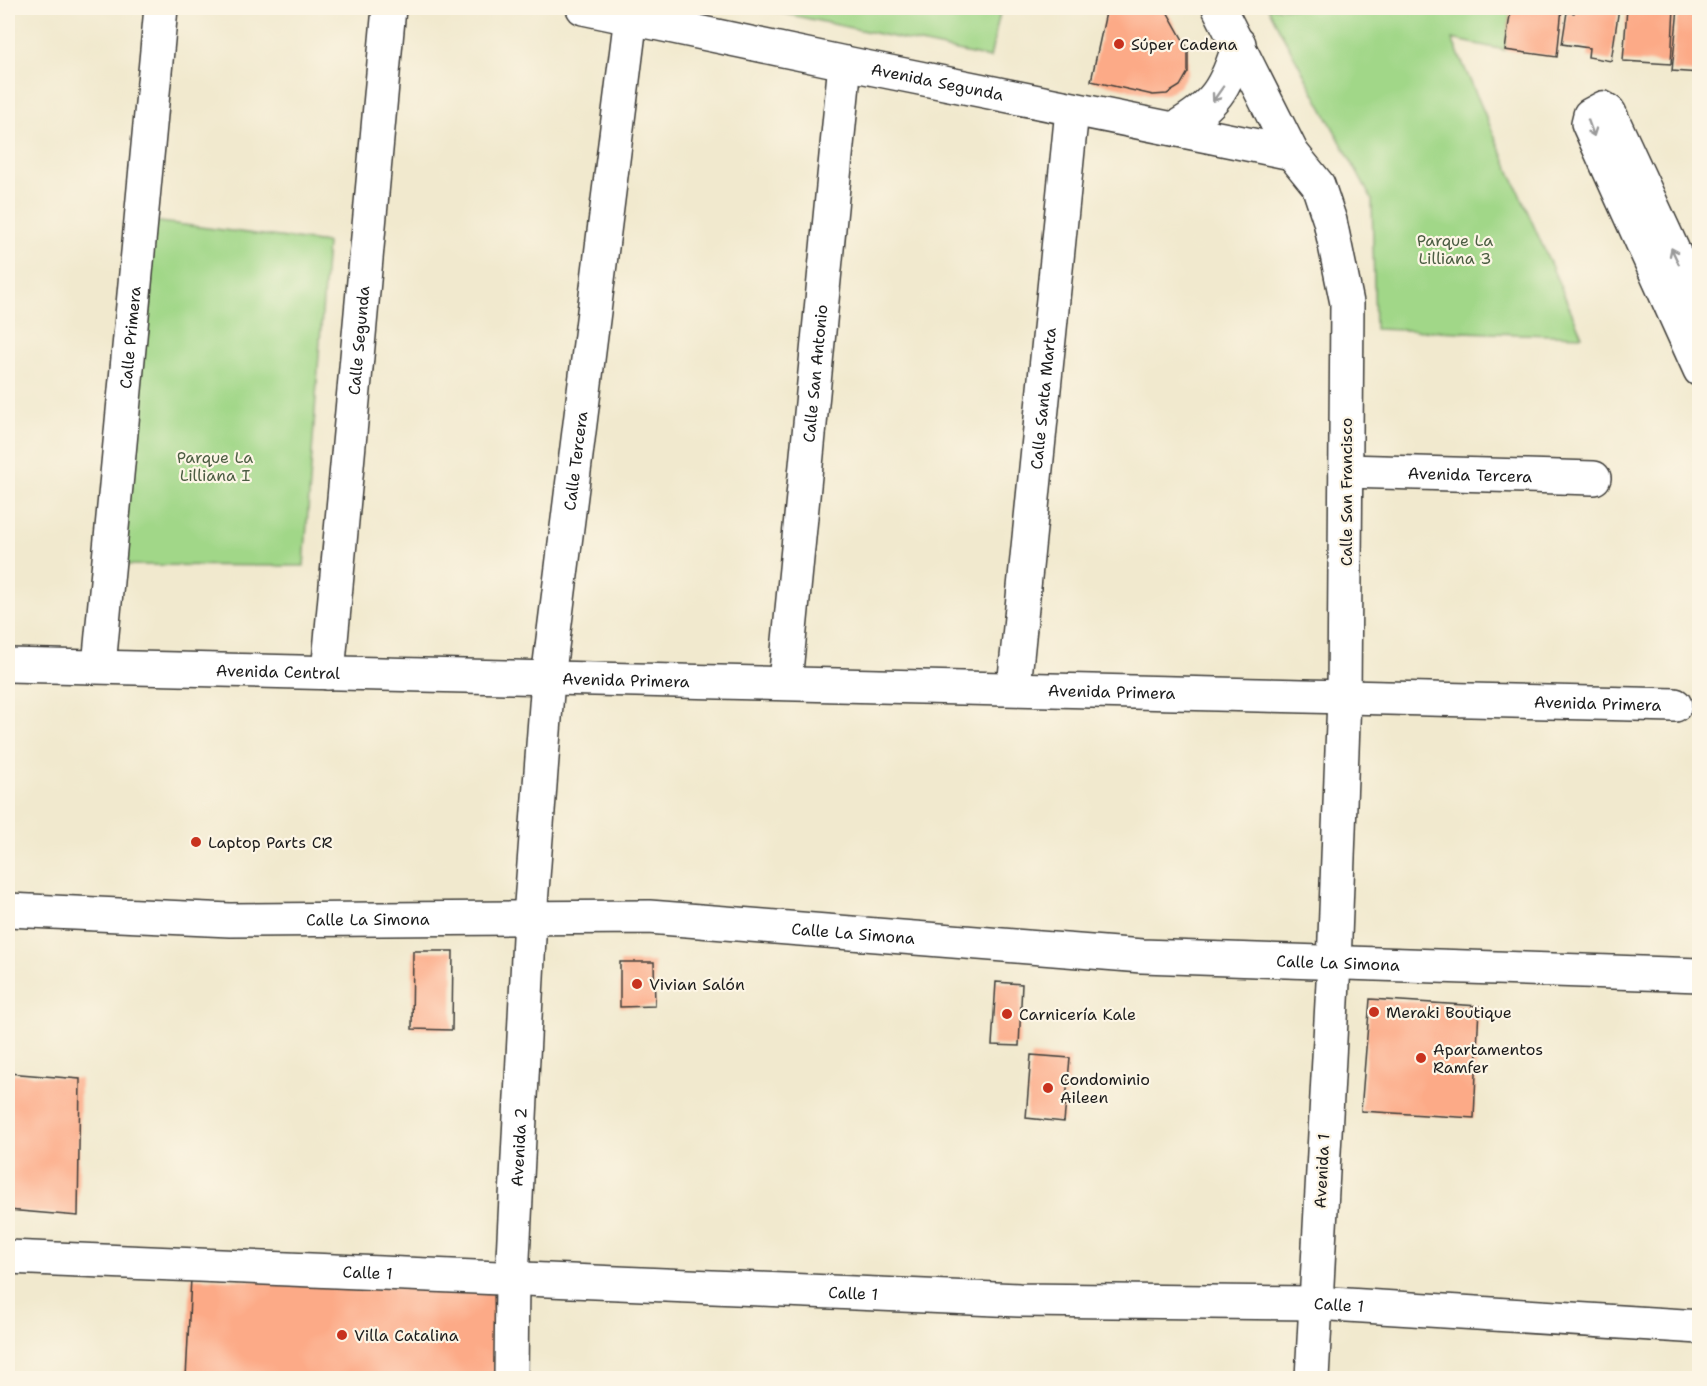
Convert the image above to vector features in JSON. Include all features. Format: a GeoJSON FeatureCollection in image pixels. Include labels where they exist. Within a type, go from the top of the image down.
{"type":"FeatureCollection","features":[{"type":"Feature","properties":{"kind":"street","name":"Calle Primera"},"geometry":{"type":"LineString","coordinates":[[99,666],[161,8]]}},
{"type":"Feature","properties":{"kind":"street","name":"Calle Segunda"},"geometry":{"type":"LineString","coordinates":[[328,673],[389,8]]}},
{"type":"Feature","properties":{"kind":"street","name":"Avenida Segunda"},"geometry":{"type":"LineString","coordinates":[[583,8],[631,12],[844,63],[1292,153]]}},
{"type":"Feature","properties":{"kind":"street","name":"Calle San Francisco"},"geometry":{"type":"LineString","coordinates":[[1219,8],[1292,153],[1318,185],[1330,221],[1347,303],[1344,697],[1334,964]]}},
{"type":"Feature","properties":{"kind":"street","name":"Calle Tercera"},"geometry":{"type":"LineString","coordinates":[[530,917],[548,680],[631,12]]}},
{"type":"Feature","properties":{"kind":"street"},"geometry":{"type":"LineString","coordinates":[[1175,128],[1202,112],[1213,101],[1228,78],[1239,44]]}},
{"type":"Feature","properties":{"kind":"street","name":"Calle San Antonio"},"geometry":{"type":"LineString","coordinates":[[785,682],[844,63]]}},
{"type":"Feature","properties":{"kind":"street"},"geometry":{"type":"LineString","coordinates":[[1700,309],[1609,112],[1603,108],[1596,111],[1590,115],[1588,123],[1700,370]]}},
{"type":"Feature","properties":{"kind":"street","name":"Calle Santa Marta"},"geometry":{"type":"LineString","coordinates":[[1014,687],[1072,110]]}},
{"type":"Feature","properties":{"kind":"street","name":"Avenida Tercera"},"geometry":{"type":"LineString","coordinates":[[1346,471],[1594,478]]}},
{"type":"Feature","properties":{"kind":"street","name":"Avenida Central"},"geometry":{"type":"LineString","coordinates":[[8,664],[548,680]]}},
{"type":"Feature","properties":{"kind":"street","name":"Avenida Primera"},"geometry":{"type":"LineString","coordinates":[[548,680],[1014,687],[1675,705]]}},
{"type":"Feature","properties":{"kind":"street","name":"Calle La Simona"},"geometry":{"type":"LineString","coordinates":[[8,910],[230,920],[649,917],[1142,956],[1700,975]]}},
{"type":"Feature","properties":{"kind":"street","name":"Avenida 2"},"geometry":{"type":"LineString","coordinates":[[511,1378],[512,1278],[530,917]]}},
{"type":"Feature","properties":{"kind":"street","name":"Avenida 1"},"geometry":{"type":"LineString","coordinates":[[1312,1378],[1334,964]]}},
{"type":"Feature","properties":{"kind":"street","name":"Calle 1"},"geometry":{"type":"LineString","coordinates":[[8,1257],[1019,1300],[1315,1303],[1700,1327]]}},
{"type":"Feature","properties":{"kind":"green space"},"geometry":{"type":"Polygon","coordinates":[[[759,8],[1001,8],[990,58],[759,8]]]}},
{"type":"Feature","properties":{"kind":"green space","name":"Parque La Lilliana 3"},"geometry":{"type":"Polygon","coordinates":[[[1268,8],[1511,8],[1505,50],[1452,39],[1582,336],[1375,329],[1372,200],[1268,8]]]}},
{"type":"Feature","properties":{"kind":"green space","name":"Parque La Lilliana I"},"geometry":{"type":"Polygon","coordinates":[[[144,220],[327,243],[304,566],[108,565],[144,220]]]}},
{"type":"Feature","properties":{"kind":"building"},"geometry":{"type":"Polygon","coordinates":[[[1107,8],[1165,8],[1188,49],[1188,72],[1180,86],[1167,94],[1153,95],[1091,81],[1107,8]]]}},
{"type":"Feature","properties":{"kind":"building"},"geometry":{"type":"Polygon","coordinates":[[[1511,8],[1562,8],[1557,57],[1505,50],[1511,8]]]}},
{"type":"Feature","properties":{"kind":"building"},"geometry":{"type":"Polygon","coordinates":[[[1575,8],[1619,8],[1611,61],[1588,57],[1589,48],[1562,44],[1567,12],[1574,13],[1575,8]]]}},
{"type":"Feature","properties":{"kind":"building"},"geometry":{"type":"Polygon","coordinates":[[[1627,8],[1674,8],[1671,64],[1623,61],[1627,8]]]}},
{"type":"Feature","properties":{"kind":"building"},"geometry":{"type":"Polygon","coordinates":[[[1678,8],[1700,10],[1700,73],[1672,71],[1678,8]]]}},
{"type":"Feature","properties":{"kind":"building"},"geometry":{"type":"Polygon","coordinates":[[[413,951],[453,951],[452,1030],[412,1029],[413,951]]]}},
{"type":"Feature","properties":{"kind":"building","name":"Vivian Salón"},"geometry":{"type":"Polygon","coordinates":[[[620,962],[654,962],[655,1006],[620,1007],[620,962]]]}},
{"type":"Feature","properties":{"kind":"building","name":"Carnicería Kale"},"geometry":{"type":"Polygon","coordinates":[[[996,982],[1022,984],[1019,1046],[992,1045],[996,982]]]}},
{"type":"Feature","properties":{"kind":"building","name":"Apartamentos Ramfer"},"geometry":{"type":"Polygon","coordinates":[[[1370,999],[1479,1006],[1474,1118],[1361,1111],[1370,999]]]}},
{"type":"Feature","properties":{"kind":"building","name":"Condominio Aileen"},"geometry":{"type":"Polygon","coordinates":[[[1031,1055],[1070,1058],[1064,1122],[1026,1118],[1031,1055]]]}},
{"type":"Feature","properties":{"kind":"building"},"geometry":{"type":"Polygon","coordinates":[[[8,1073],[80,1079],[78,1216],[8,1210],[8,1073]]]}},
{"type":"Feature","properties":{"kind":"building","name":"Villa Catalina"},"geometry":{"type":"Polygon","coordinates":[[[191,1278],[494,1291],[497,1378],[186,1378],[191,1278]]]}},
{"type":"Feature","properties":{"kind":"place","name":"Súper Cadena"},"geometry":{"type":"Point","coordinates":[1119,44]}},
{"type":"Feature","properties":{"kind":"place","name":"Laptop Parts CR"},"geometry":{"type":"Point","coordinates":[196,842]}},
{"type":"Feature","properties":{"kind":"place","name":"Vivian Salón"},"geometry":{"type":"Point","coordinates":[637,984]}},
{"type":"Feature","properties":{"kind":"place","name":"Meraki Boutique"},"geometry":{"type":"Point","coordinates":[1374,1012]}},
{"type":"Feature","properties":{"kind":"place","name":"Carnicería Kale"},"geometry":{"type":"Point","coordinates":[1007,1014]}},
{"type":"Feature","properties":{"kind":"place","name":"Apartamentos Ramfer"},"geometry":{"type":"Point","coordinates":[1421,1058]}},
{"type":"Feature","properties":{"kind":"place","name":"Condominio Aileen"},"geometry":{"type":"Point","coordinates":[1048,1088]}},
{"type":"Feature","properties":{"kind":"place","name":"Villa Catalina"},"geometry":{"type":"Point","coordinates":[342,1335]}}]}
